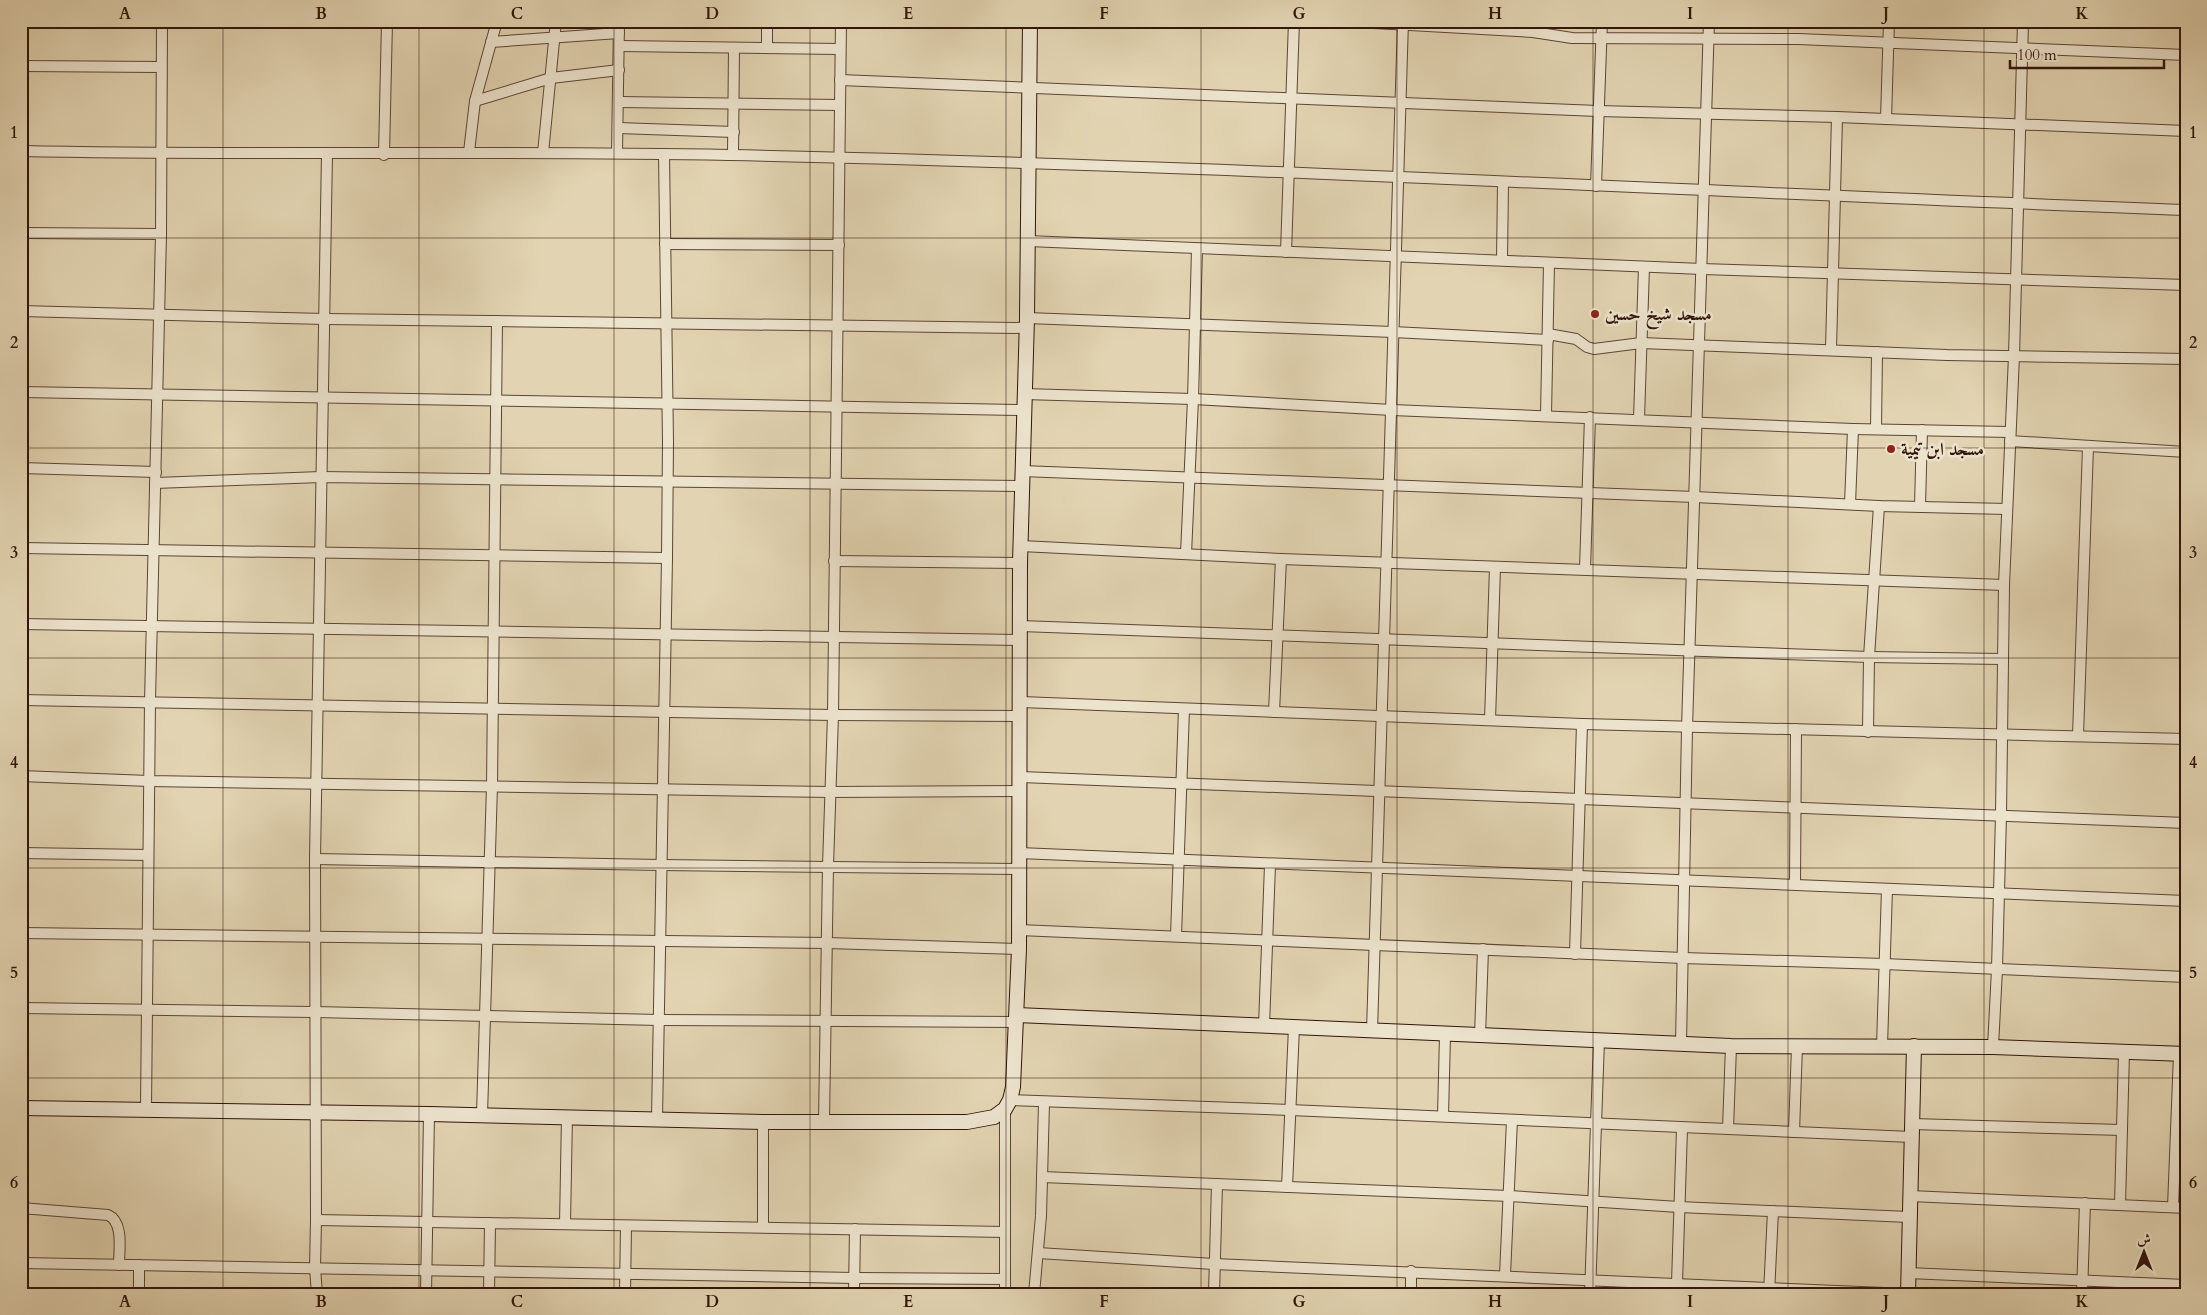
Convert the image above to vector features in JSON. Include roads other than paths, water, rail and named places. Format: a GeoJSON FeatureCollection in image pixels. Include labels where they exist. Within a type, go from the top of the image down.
{"type":"FeatureCollection","features":[{"type":"Feature","properties":{"kind":"main road"},"geometry":{"type":"LineString","coordinates":[[21,1108],[567,1116],[763,1122],[967,1122],[994,1117],[1008,1105],[1017,1018],[1019,949],[1020,564],[1027,323],[1030,21]]}},
{"type":"Feature","properties":{"kind":"main road"},"geometry":{"type":"LineString","coordinates":[[1017,1018],[1294,1027],[1731,1046],[1993,1047],[2182,1054]]}},
{"type":"Feature","properties":{"kind":"main road"},"geometry":{"type":"LineString","coordinates":[[1908,1294],[1914,1046]]}},
{"type":"Feature","properties":{"kind":"street"},"geometry":{"type":"LineString","coordinates":[[146,1109],[146,934],[156,477],[156,395],[161,234],[162,21]]}},
{"type":"Feature","properties":{"kind":"street"},"geometry":{"type":"LineString","coordinates":[[384,155],[387,21]]}},
{"type":"Feature","properties":{"kind":"street"},"geometry":{"type":"LineString","coordinates":[[469,152],[475,101],[497,21]]}},
{"type":"Feature","properties":{"kind":"street"},"geometry":{"type":"LineString","coordinates":[[543,153],[556,21]]}},
{"type":"Feature","properties":{"kind":"street"},"geometry":{"type":"LineString","coordinates":[[617,154],[619,21]]}},
{"type":"Feature","properties":{"kind":"street"},"geometry":{"type":"LineString","coordinates":[[767,21],[767,48]]}},
{"type":"Feature","properties":{"kind":"street"},"geometry":{"type":"LineString","coordinates":[[824,1122],[828,866],[833,715],[841,21]]}},
{"type":"Feature","properties":{"kind":"street"},"geometry":{"type":"LineString","coordinates":[[1286,252],[1294,21]]}},
{"type":"Feature","properties":{"kind":"street"},"geometry":{"type":"LineString","coordinates":[[1338,21],[1403,22],[1533,32],[1572,38],[1708,38],[2186,55]]}},
{"type":"Feature","properties":{"kind":"street"},"geometry":{"type":"LineString","coordinates":[[1596,186],[1602,21]]}},
{"type":"Feature","properties":{"kind":"street"},"geometry":{"type":"LineString","coordinates":[[1681,1044],[1687,728],[1709,21]]}},
{"type":"Feature","properties":{"kind":"street"},"geometry":{"type":"LineString","coordinates":[[1886,119],[1889,21]]}},
{"type":"Feature","properties":{"kind":"street"},"geometry":{"type":"LineString","coordinates":[[1993,1047],[2001,815],[2004,585],[2014,356],[2023,21]]}},
{"type":"Feature","properties":{"kind":"street"},"geometry":{"type":"LineString","coordinates":[[1372,1031],[1392,410],[1394,255],[1403,22]]}},
{"type":"Feature","properties":{"kind":"street"},"geometry":{"type":"LineString","coordinates":[[491,42],[619,33]]}},
{"type":"Feature","properties":{"kind":"street"},"geometry":{"type":"LineString","coordinates":[[620,46],[840,49]]}},
{"type":"Feature","properties":{"kind":"street"},"geometry":{"type":"LineString","coordinates":[[733,155],[734,48]]}},
{"type":"Feature","properties":{"kind":"street"},"geometry":{"type":"LineString","coordinates":[[21,66],[161,67]]}},
{"type":"Feature","properties":{"kind":"street"},"geometry":{"type":"LineString","coordinates":[[475,101],[551,78],[619,70]]}},
{"type":"Feature","properties":{"kind":"street"},"geometry":{"type":"LineString","coordinates":[[840,80],[1598,111],[1836,117],[2186,131]]}},
{"type":"Feature","properties":{"kind":"street"},"geometry":{"type":"LineString","coordinates":[[619,102],[840,105]]}},
{"type":"Feature","properties":{"kind":"street"},"geometry":{"type":"LineString","coordinates":[[1831,349],[1836,117]]}},
{"type":"Feature","properties":{"kind":"street"},"geometry":{"type":"LineString","coordinates":[[618,128],[734,132]]}},
{"type":"Feature","properties":{"kind":"street"},"geometry":{"type":"LineString","coordinates":[[21,151],[162,154],[384,155],[469,152],[733,155],[1398,177],[2186,210]]}},
{"type":"Feature","properties":{"kind":"street"},"geometry":{"type":"LineString","coordinates":[[317,1294],[315,1268],[314,937],[327,154]]}},
{"type":"Feature","properties":{"kind":"street"},"geometry":{"type":"LineString","coordinates":[[658,1119],[661,865],[668,558],[668,404],[664,154]]}},
{"type":"Feature","properties":{"kind":"street"},"geometry":{"type":"LineString","coordinates":[[1502,260],[1503,182]]}},
{"type":"Feature","properties":{"kind":"street"},"geometry":{"type":"LineString","coordinates":[[21,234],[161,234]]}},
{"type":"Feature","properties":{"kind":"street"},"geometry":{"type":"LineString","coordinates":[[1028,241],[1702,269],[2186,285]]}},
{"type":"Feature","properties":{"kind":"street"},"geometry":{"type":"LineString","coordinates":[[665,244],[839,245]]}},
{"type":"Feature","properties":{"kind":"street"},"geometry":{"type":"LineString","coordinates":[[1186,554],[1197,249]]}},
{"type":"Feature","properties":{"kind":"street"},"geometry":{"type":"LineString","coordinates":[[1546,415],[1550,263]]}},
{"type":"Feature","properties":{"kind":"street"},"geometry":{"type":"LineString","coordinates":[[1639,419],[1644,266]]}},
{"type":"Feature","properties":{"kind":"street"},"geometry":{"type":"LineString","coordinates":[[21,311],[325,319],[667,324],[838,326],[1027,323],[1194,325],[1548,337],[1576,339],[1590,348],[1641,343],[2014,356],[2186,359]]}},
{"type":"Feature","properties":{"kind":"street"},"geometry":{"type":"LineString","coordinates":[[482,1115],[492,786],[496,554],[497,321]]}},
{"type":"Feature","properties":{"kind":"street"},"geometry":{"type":"LineString","coordinates":[[1876,429],[1878,352]]}},
{"type":"Feature","properties":{"kind":"street"},"geometry":{"type":"LineString","coordinates":[[21,392],[322,399],[497,400],[1023,410]]}},
{"type":"Feature","properties":{"kind":"street"},"geometry":{"type":"LineString","coordinates":[[1024,394],[1193,399],[1392,410],[1922,430],[2010,436],[2088,446],[2186,452]]}},
{"type":"Feature","properties":{"kind":"street"},"geometry":{"type":"LineString","coordinates":[[1585,569],[1590,417]]}},
{"type":"Feature","properties":{"kind":"street"},"geometry":{"type":"LineString","coordinates":[[1850,504],[1853,428]]}},
{"type":"Feature","properties":{"kind":"street"},"geometry":{"type":"LineString","coordinates":[[1920,506],[1922,430]]}},
{"type":"Feature","properties":{"kind":"street"},"geometry":{"type":"LineString","coordinates":[[2078,736],[2088,446]]}},
{"type":"Feature","properties":{"kind":"street"},"geometry":{"type":"LineString","coordinates":[[21,468],[156,477],[321,477],[1022,486]]}},
{"type":"Feature","properties":{"kind":"street"},"geometry":{"type":"LineString","coordinates":[[1022,471],[1879,506],[2007,509]]}},
{"type":"Feature","properties":{"kind":"street"},"geometry":{"type":"LineString","coordinates":[[1868,732],[1869,657],[1879,506]]}},
{"type":"Feature","properties":{"kind":"street"},"geometry":{"type":"LineString","coordinates":[[1021,546],[1281,559],[2004,585]]}},
{"type":"Feature","properties":{"kind":"street"},"geometry":{"type":"LineString","coordinates":[[21,548],[668,558]]}},
{"type":"Feature","properties":{"kind":"street"},"geometry":{"type":"LineString","coordinates":[[1274,712],[1281,559]]}},
{"type":"Feature","properties":{"kind":"street"},"geometry":{"type":"LineString","coordinates":[[834,561],[1020,564]]}},
{"type":"Feature","properties":{"kind":"street"},"geometry":{"type":"LineString","coordinates":[[1490,720],[1495,566]]}},
{"type":"Feature","properties":{"kind":"street"},"geometry":{"type":"LineString","coordinates":[[21,624],[1020,640]]}},
{"type":"Feature","properties":{"kind":"street"},"geometry":{"type":"LineString","coordinates":[[1021,626],[1385,638],[1690,651],[2002,659]]}},
{"type":"Feature","properties":{"kind":"street"},"geometry":{"type":"LineString","coordinates":[[21,700],[833,715],[1021,709],[1184,709],[1687,728],[1796,729],[2186,740]]}},
{"type":"Feature","properties":{"kind":"street"},"geometry":{"type":"LineString","coordinates":[[1176,936],[1184,709]]}},
{"type":"Feature","properties":{"kind":"street"},"geometry":{"type":"LineString","coordinates":[[1575,954],[1582,724]]}},
{"type":"Feature","properties":{"kind":"street"},"geometry":{"type":"LineString","coordinates":[[1795,884],[1796,729]]}},
{"type":"Feature","properties":{"kind":"street"},"geometry":{"type":"LineString","coordinates":[[21,776],[150,781],[316,782],[830,792],[1020,784],[1180,784],[2186,822]]}},
{"type":"Feature","properties":{"kind":"street"},"geometry":{"type":"LineString","coordinates":[[21,853],[148,855]]}},
{"type":"Feature","properties":{"kind":"street"},"geometry":{"type":"LineString","coordinates":[[1019,854],[2186,901]]}},
{"type":"Feature","properties":{"kind":"street"},"geometry":{"type":"LineString","coordinates":[[315,859],[490,863],[1019,869]]}},
{"type":"Feature","properties":{"kind":"street"},"geometry":{"type":"LineString","coordinates":[[1264,1026],[1270,865]]}},
{"type":"Feature","properties":{"kind":"street"},"geometry":{"type":"LineString","coordinates":[[1882,1046],[1887,889]]}},
{"type":"Feature","properties":{"kind":"street"},"geometry":{"type":"LineString","coordinates":[[1019,930],[1575,954],[1884,964],[2186,977]]}},
{"type":"Feature","properties":{"kind":"street"},"geometry":{"type":"LineString","coordinates":[[21,933],[828,943],[1019,949]]}},
{"type":"Feature","properties":{"kind":"street"},"geometry":{"type":"LineString","coordinates":[[1480,1036],[1483,949]]}},
{"type":"Feature","properties":{"kind":"street"},"geometry":{"type":"LineString","coordinates":[[21,1008],[485,1015],[659,1020],[827,1021],[1017,1018]]}},
{"type":"Feature","properties":{"kind":"street"},"geometry":{"type":"LineString","coordinates":[[1287,1187],[1294,1027]]}},
{"type":"Feature","properties":{"kind":"street"},"geometry":{"type":"LineString","coordinates":[[1443,1116],[1445,1035]]}},
{"type":"Feature","properties":{"kind":"street"},"geometry":{"type":"LineString","coordinates":[[1590,1294],[1599,1040]]}},
{"type":"Feature","properties":{"kind":"street"},"geometry":{"type":"LineString","coordinates":[[1728,1129],[1731,1046]]}},
{"type":"Feature","properties":{"kind":"street"},"geometry":{"type":"LineString","coordinates":[[1794,1132],[1797,1046]]}},
{"type":"Feature","properties":{"kind":"street"},"geometry":{"type":"LineString","coordinates":[[2120,1205],[2124,1052]]}},
{"type":"Feature","properties":{"kind":"street"},"geometry":{"type":"LineString","coordinates":[[2173,1207],[2181,1129],[2182,1054]]}},
{"type":"Feature","properties":{"kind":"street"},"geometry":{"type":"LineString","coordinates":[[1034,1294],[1042,1177],[1044,1102]]}},
{"type":"Feature","properties":{"kind":"street"},"geometry":{"type":"LineString","coordinates":[[1005,1294],[1008,1105],[1044,1102],[1290,1110],[1794,1132],[2122,1130]]}},
{"type":"Feature","properties":{"kind":"street"},"geometry":{"type":"LineString","coordinates":[[426,1294],[429,1114]]}},
{"type":"Feature","properties":{"kind":"street"},"geometry":{"type":"LineString","coordinates":[[564,1224],[567,1116]]}},
{"type":"Feature","properties":{"kind":"street"},"geometry":{"type":"LineString","coordinates":[[1505,1275],[1512,1120]]}},
{"type":"Feature","properties":{"kind":"street"},"geometry":{"type":"LineString","coordinates":[[763,1122],[763,1227]]}},
{"type":"Feature","properties":{"kind":"street"},"geometry":{"type":"LineString","coordinates":[[1677,1283],[1682,1128]]}},
{"type":"Feature","properties":{"kind":"street"},"geometry":{"type":"LineString","coordinates":[[1042,1177],[1509,1196],[1679,1207],[1909,1217]]}},
{"type":"Feature","properties":{"kind":"street"},"geometry":{"type":"LineString","coordinates":[[1214,1294],[1217,1184]]}},
{"type":"Feature","properties":{"kind":"street"},"geometry":{"type":"LineString","coordinates":[[1910,1196],[2186,1208]]}},
{"type":"Feature","properties":{"kind":"street"},"geometry":{"type":"LineString","coordinates":[[2082,1294],[2085,1203]]}},
{"type":"Feature","properties":{"kind":"street"},"geometry":{"type":"LineString","coordinates":[[21,1208],[114,1217],[118,1223],[119,1265]]}},
{"type":"Feature","properties":{"kind":"street"},"geometry":{"type":"LineString","coordinates":[[1769,1291],[1773,1211]]}},
{"type":"Feature","properties":{"kind":"street"},"geometry":{"type":"LineString","coordinates":[[316,1220],[1005,1232]]}},
{"type":"Feature","properties":{"kind":"street"},"geometry":{"type":"LineString","coordinates":[[489,1294],[490,1223]]}},
{"type":"Feature","properties":{"kind":"street"},"geometry":{"type":"LineString","coordinates":[[625,1294],[626,1226]]}},
{"type":"Feature","properties":{"kind":"street"},"geometry":{"type":"LineString","coordinates":[[854,1294],[855,1229]]}},
{"type":"Feature","properties":{"kind":"street"},"geometry":{"type":"LineString","coordinates":[[1038,1253],[1214,1264],[1677,1283],[1769,1291],[1908,1294]]}},
{"type":"Feature","properties":{"kind":"street"},"geometry":{"type":"LineString","coordinates":[[21,1263],[1005,1279]]}},
{"type":"Feature","properties":{"kind":"street"},"geometry":{"type":"LineString","coordinates":[[140,1265],[140,1294]]}},
{"type":"Feature","properties":{"kind":"street"},"geometry":{"type":"LineString","coordinates":[[1411,1272],[1411,1294]]}},
{"type":"Feature","properties":{"kind":"street"},"geometry":{"type":"LineString","coordinates":[[1908,1273],[2186,1285]]}},
{"type":"Feature","properties":{"kind":"place","name":"مسجد شيخ حسين"},"geometry":{"type":"Point","coordinates":[1595,314]}},
{"type":"Feature","properties":{"kind":"place","name":"مسجد ابن تيمية"},"geometry":{"type":"Point","coordinates":[1891,449]}}]}
